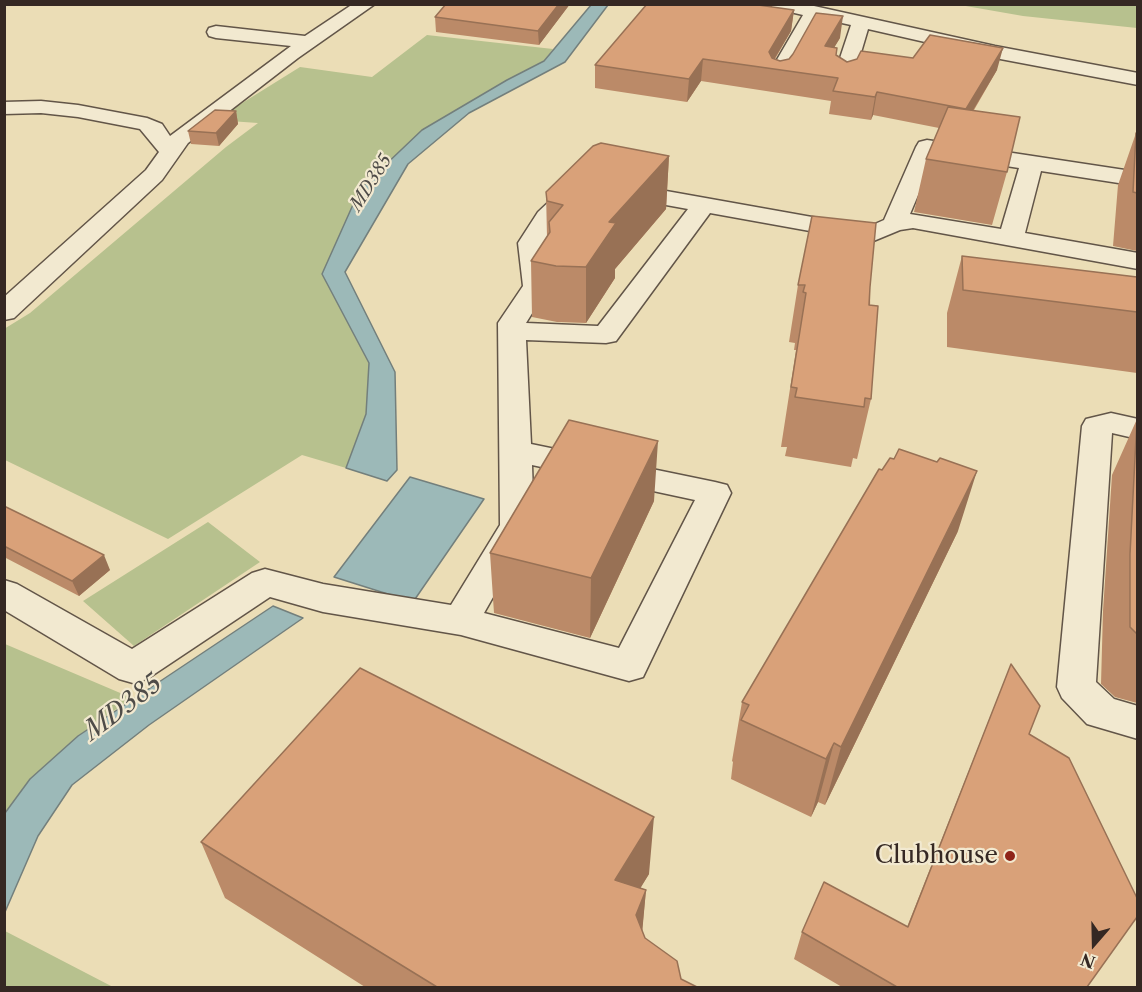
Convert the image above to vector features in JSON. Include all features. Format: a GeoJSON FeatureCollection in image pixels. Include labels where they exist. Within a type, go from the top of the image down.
{"type":"FeatureCollection","features":[{"type":"Feature","properties":{"kind":"street"},"geometry":{"type":"LineString","coordinates":[[4,312],[154,175],[180,138],[308,42],[366,4]]}},
{"type":"Feature","properties":{"kind":"street"},"geometry":{"type":"LineString","coordinates":[[779,4],[829,11],[861,22],[1137,80]]}},
{"type":"Feature","properties":{"kind":"street"},"geometry":{"type":"LineString","coordinates":[[778,75],[829,11]]}},
{"type":"Feature","properties":{"kind":"street"},"geometry":{"type":"LineString","coordinates":[[844,76],[861,22]]}},
{"type":"Feature","properties":{"kind":"street"},"geometry":{"type":"LineString","coordinates":[[216,32],[308,42]]}},
{"type":"Feature","properties":{"kind":"street"},"geometry":{"type":"LineString","coordinates":[[4,108],[41,107],[78,111],[147,124],[154,129],[170,152]]}},
{"type":"Feature","properties":{"kind":"street"},"geometry":{"type":"LineString","coordinates":[[894,224],[927,147],[1137,179]]}},
{"type":"Feature","properties":{"kind":"street"},"geometry":{"type":"LineString","coordinates":[[1011,238],[1032,162]]}},
{"type":"Feature","properties":{"kind":"street"},"geometry":{"type":"LineString","coordinates":[[461,621],[517,525],[512,323],[536,286],[531,243],[542,224],[563,201],[578,192],[599,186],[872,235],[894,224],[913,221],[1137,261]]}},
{"type":"Feature","properties":{"kind":"street"},"geometry":{"type":"LineString","coordinates":[[512,331],[606,335],[704,205]]}},
{"type":"Feature","properties":{"kind":"street"},"geometry":{"type":"LineString","coordinates":[[1137,429],[1111,423],[1097,426],[1076,687],[1101,712],[1137,723]]}},
{"type":"Feature","properties":{"kind":"street"},"geometry":{"type":"LineString","coordinates":[[4,593],[133,668],[265,582],[323,598],[461,621],[629,666],[715,493],[515,451]]}},
{"type":"Feature","properties":{"kind":"green space"},"geometry":{"type":"Polygon","coordinates":[[[960,5],[1137,5],[1137,28],[1023,16],[960,5]]]}},
{"type":"Feature","properties":{"kind":"green space"},"geometry":{"type":"Polygon","coordinates":[[[427,35],[553,49],[544,61],[422,130],[322,274],[369,363],[366,414],[346,468],[302,455],[168,539],[5,460],[4,329],[30,313],[226,147],[258,123],[215,120],[300,67],[372,77],[427,35]]]}},
{"type":"Feature","properties":{"kind":"green space"},"geometry":{"type":"Polygon","coordinates":[[[208,522],[260,562],[134,646],[83,601],[208,522]]]}},
{"type":"Feature","properties":{"kind":"green space"},"geometry":{"type":"Polygon","coordinates":[[[5,644],[132,698],[78,736],[30,779],[5,813],[5,644]]]}},
{"type":"Feature","properties":{"kind":"green space"},"geometry":{"type":"Polygon","coordinates":[[[5,931],[113,987],[5,987],[5,931]]]}},
{"type":"Feature","properties":{"kind":"water","name":"MD385"},"geometry":{"type":"Polygon","coordinates":[[[591,5],[608,5],[565,62],[469,113],[408,164],[345,272],[395,372],[397,470],[387,481],[346,468],[366,414],[369,363],[322,274],[360,189],[422,130],[544,61],[591,5]]]}},
{"type":"Feature","properties":{"kind":"water"},"geometry":{"type":"Polygon","coordinates":[[[410,477],[484,499],[413,602],[334,577],[410,477]]]}},
{"type":"Feature","properties":{"kind":"water","name":"MD385"},"geometry":{"type":"Polygon","coordinates":[[[273,606],[303,618],[149,725],[72,785],[38,836],[5,912],[5,813],[30,779],[78,736],[273,606]]]}},
{"type":"Feature","properties":{"kind":"building"},"geometry":{"type":"Polygon","coordinates":[[[446,4],[559,4],[538,31],[435,17],[446,4]]]}},
{"type":"Feature","properties":{"kind":"building"},"geometry":{"type":"Polygon","coordinates":[[[647,4],[751,4],[794,10],[769,52],[772,58],[780,61],[789,59],[793,54],[816,13],[843,16],[825,46],[837,48],[836,55],[847,62],[857,59],[861,51],[913,58],[930,35],[1003,48],[966,109],[877,92],[875,97],[833,91],[838,78],[703,59],[689,79],[595,65],[647,4]]]}},
{"type":"Feature","properties":{"kind":"building"},"geometry":{"type":"Polygon","coordinates":[[[948,107],[1020,117],[1007,172],[926,159],[948,107]]]}},
{"type":"Feature","properties":{"kind":"building"},"geometry":{"type":"Polygon","coordinates":[[[215,110],[236,111],[216,133],[188,131],[215,110]]]}},
{"type":"Feature","properties":{"kind":"building"},"geometry":{"type":"Polygon","coordinates":[[[1137,133],[1137,193],[1133,192],[1137,133]]]}},
{"type":"Feature","properties":{"kind":"building"},"geometry":{"type":"Polygon","coordinates":[[[601,143],[669,156],[609,222],[616,223],[586,267],[556,266],[531,261],[550,232],[549,222],[563,205],[547,201],[546,192],[593,146],[601,143]]]}},
{"type":"Feature","properties":{"kind":"building"},"geometry":{"type":"Polygon","coordinates":[[[812,216],[876,223],[869,305],[878,306],[871,399],[865,398],[864,407],[795,397],[797,388],[791,387],[806,293],[803,292],[805,285],[798,285],[812,216]]]}},
{"type":"Feature","properties":{"kind":"building"},"geometry":{"type":"Polygon","coordinates":[[[962,256],[1137,277],[1137,312],[963,290],[962,256]]]}},
{"type":"Feature","properties":{"kind":"building"},"geometry":{"type":"Polygon","coordinates":[[[1137,419],[1137,634],[1130,627],[1130,554],[1137,419]]]}},
{"type":"Feature","properties":{"kind":"building"},"geometry":{"type":"Polygon","coordinates":[[[569,420],[658,441],[591,578],[490,553],[569,420]]]}},
{"type":"Feature","properties":{"kind":"building"},"geometry":{"type":"Polygon","coordinates":[[[899,449],[937,462],[940,458],[977,471],[841,747],[834,743],[826,759],[741,720],[749,705],[742,702],[879,469],[882,470],[890,458],[894,459],[899,449]]]}},
{"type":"Feature","properties":{"kind":"building"},"geometry":{"type":"Polygon","coordinates":[[[4,506],[104,555],[72,581],[4,546],[4,506]]]}},
{"type":"Feature","properties":{"kind":"building","name":"Clubhouse"},"geometry":{"type":"Polygon","coordinates":[[[1011,664],[1040,706],[1029,734],[1069,758],[1137,898],[1137,917],[1087,987],[897,987],[802,932],[824,882],[908,927],[1011,664]]]}},
{"type":"Feature","properties":{"kind":"building"},"geometry":{"type":"Polygon","coordinates":[[[360,668],[654,817],[615,880],[646,890],[636,915],[645,938],[677,961],[681,979],[697,987],[437,987],[201,842],[360,668]]]}},
{"type":"Feature","properties":{"kind":"place","name":"Clubhouse"},"geometry":{"type":"Point","coordinates":[1010,856]}}]}
